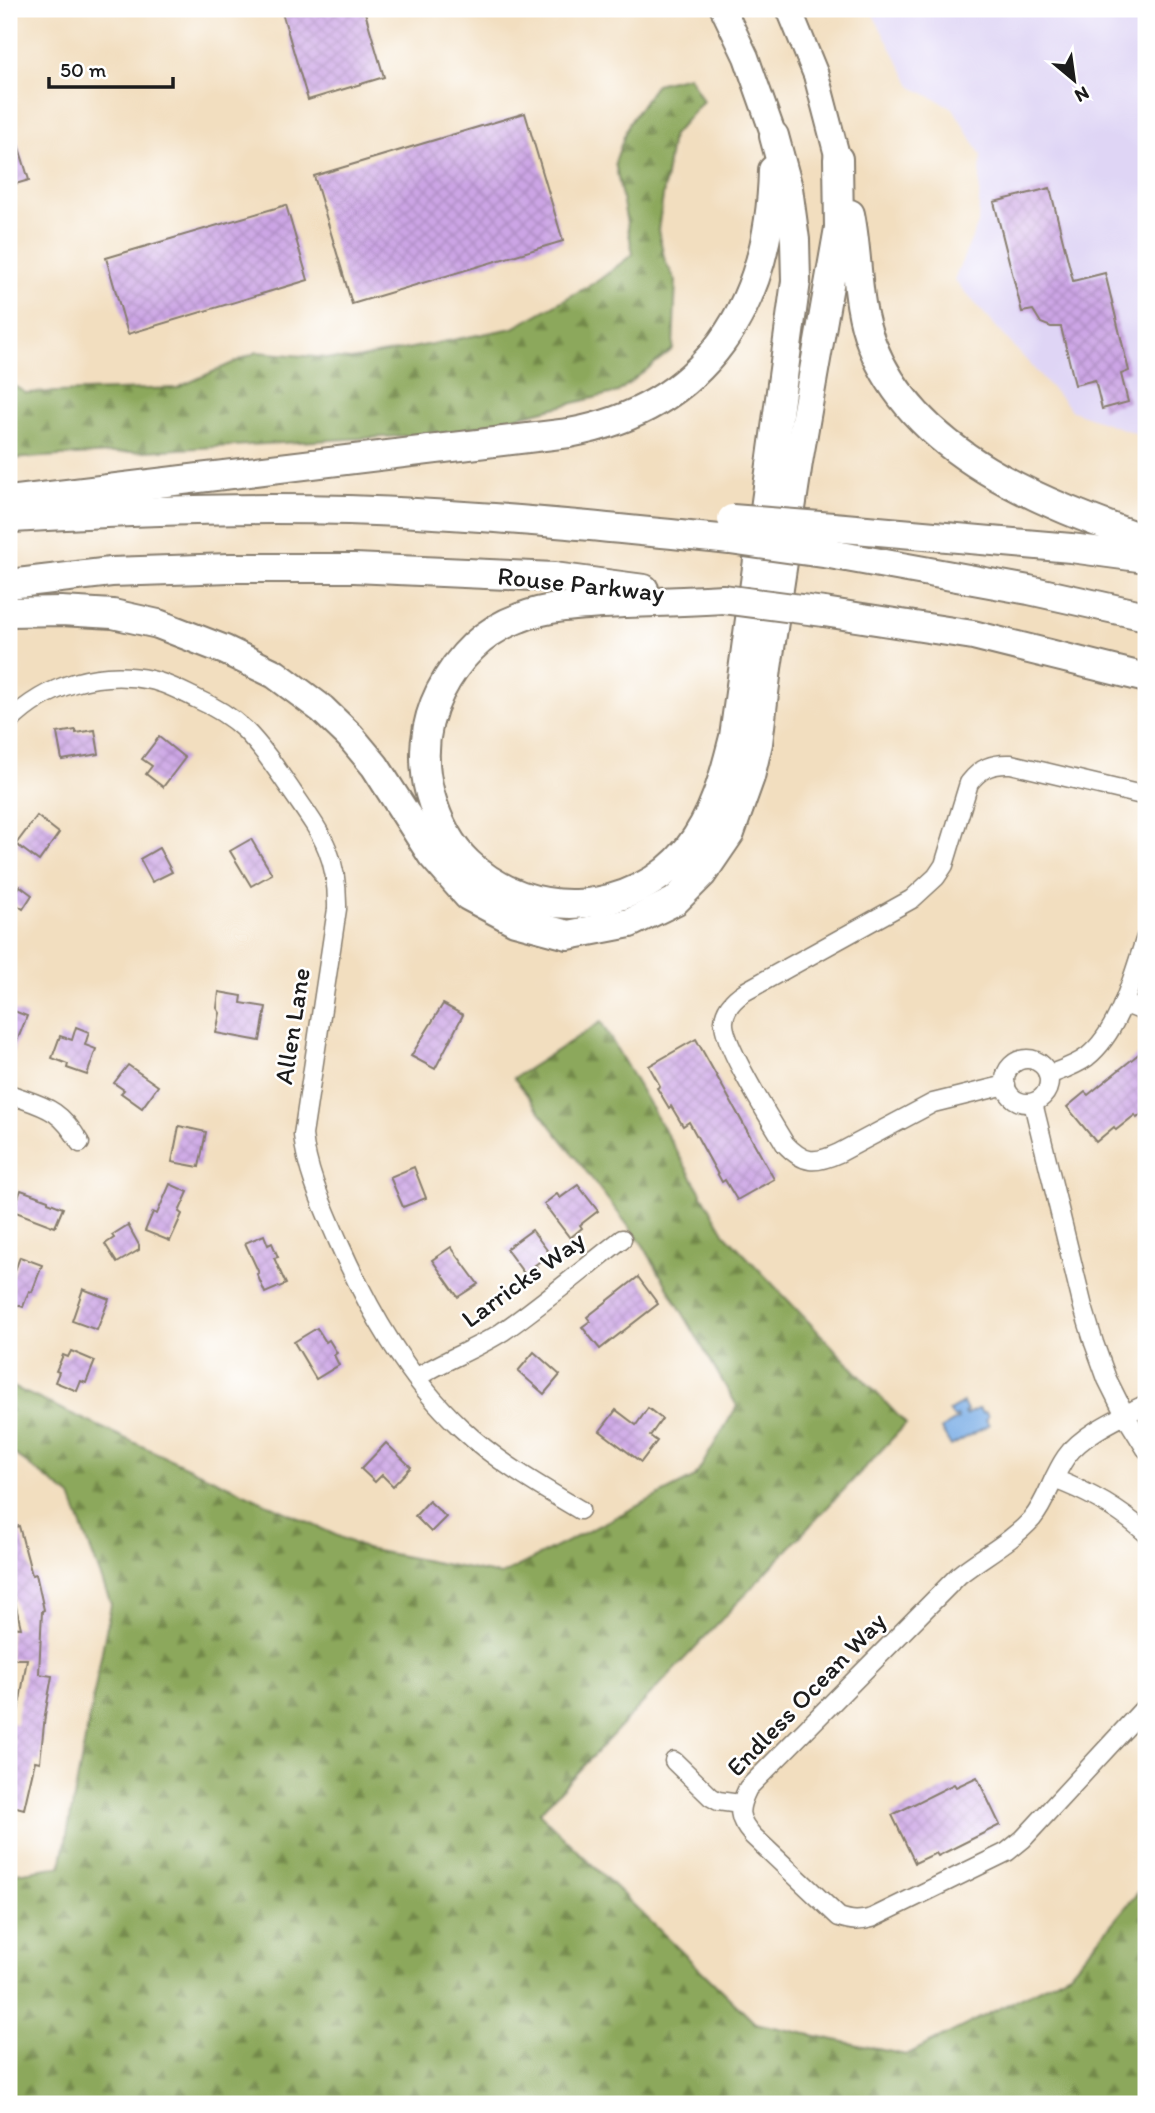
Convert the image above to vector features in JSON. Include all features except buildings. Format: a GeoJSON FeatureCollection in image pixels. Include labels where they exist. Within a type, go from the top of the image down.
{"type":"FeatureCollection","features":[{"type":"Feature","properties":{"kind":"main road"},"geometry":{"type":"LineString","coordinates":[[9,501],[569,433],[599,428],[625,418],[656,402],[683,383],[710,358],[748,297],[761,264],[768,233],[773,189],[774,136]]}},
{"type":"Feature","properties":{"kind":"main road"},"geometry":{"type":"LineString","coordinates":[[723,599],[548,609],[518,618],[498,628],[463,656],[452,670],[434,705],[424,752],[426,778],[433,804],[452,844],[467,863],[515,895],[542,902],[562,904],[618,898],[640,888],[664,872],[687,851],[712,809],[724,777],[734,737],[796,281],[795,240],[788,188],[774,136]]}},
{"type":"Feature","properties":{"kind":"main road"},"geometry":{"type":"LineString","coordinates":[[838,159],[852,226],[861,311],[872,346],[906,404],[935,432],[982,467],[1061,507],[1146,540]]}},
{"type":"Feature","properties":{"kind":"main road"},"geometry":{"type":"LineString","coordinates":[[9,612],[100,613],[158,624],[225,650],[275,674],[322,709],[350,736],[376,766],[432,855],[468,896],[515,921],[568,935],[630,923],[675,901],[702,874],[730,833],[750,777],[758,743],[798,461],[839,228],[838,159]]}},
{"type":"Feature","properties":{"kind":"main road"},"geometry":{"type":"LineString","coordinates":[[9,518],[220,509],[349,510],[731,530],[832,540],[1007,542],[1146,558]]}},
{"type":"Feature","properties":{"kind":"main road"},"geometry":{"type":"LineString","coordinates":[[832,540],[1029,590],[1146,616]]}},
{"type":"Feature","properties":{"kind":"main road","name":"Rouse Parkway"},"geometry":{"type":"LineString","coordinates":[[9,584],[111,572],[230,568],[355,568],[554,578],[824,612],[974,635],[1138,677]]}},
{"type":"Feature","properties":{"kind":"street"},"geometry":{"type":"LineString","coordinates":[[723,9],[746,57],[774,136]]}},
{"type":"Feature","properties":{"kind":"street"},"geometry":{"type":"LineString","coordinates":[[789,9],[816,75],[838,159]]}},
{"type":"Feature","properties":{"kind":"street","name":"Allen Lane"},"geometry":{"type":"LineString","coordinates":[[10,721],[41,697],[76,682],[128,677],[152,680],[223,712],[243,729],[278,771],[324,838],[338,884],[337,909],[303,1135],[305,1155],[322,1205],[355,1281],[377,1320],[416,1378],[460,1428],[481,1446],[580,1510]]}},
{"type":"Feature","properties":{"kind":"street"},"geometry":{"type":"LineString","coordinates":[[1006,1085],[933,1103],[824,1160],[803,1160],[785,1144],[729,1044],[724,1022],[727,1010],[735,999],[912,899],[925,888],[944,865],[969,783],[977,773],[987,767],[1011,764],[1146,796]]}},
{"type":"Feature","properties":{"kind":"street"},"geometry":{"type":"LineString","coordinates":[[1048,1075],[1074,1065],[1088,1056],[1104,1039],[1123,1003],[1146,937]]}},
{"type":"Feature","properties":{"kind":"street"},"geometry":{"type":"LineString","coordinates":[[1123,1003],[1146,1012]]}},
{"type":"Feature","properties":{"kind":"street"},"geometry":{"type":"LineString","coordinates":[[1031,1059],[1039,1062],[1048,1075],[1048,1090],[1033,1104],[1014,1100],[1009,1094],[1005,1078],[1015,1062],[1031,1059]]}},
{"type":"Feature","properties":{"kind":"street"},"geometry":{"type":"LineString","coordinates":[[9,1094],[59,1114],[80,1143]]}},
{"type":"Feature","properties":{"kind":"street"},"geometry":{"type":"LineString","coordinates":[[1033,1104],[1083,1307],[1107,1379],[1146,1450]]}},
{"type":"Feature","properties":{"kind":"street","name":"Larricks Way"},"geometry":{"type":"LineString","coordinates":[[416,1378],[505,1330],[622,1239]]}},
{"type":"Feature","properties":{"kind":"street","name":"Endless Ocean Way"},"geometry":{"type":"LineString","coordinates":[[1146,1404],[1073,1448],[1064,1459],[1043,1503],[1022,1529],[959,1575],[748,1788],[740,1804],[740,1817],[753,1836],[839,1917],[860,1921],[884,1913],[1007,1852],[1023,1839],[1146,1706]]}},
{"type":"Feature","properties":{"kind":"street"},"geometry":{"type":"LineString","coordinates":[[1054,1479],[1079,1488],[1106,1503],[1146,1533]]}},
{"type":"Feature","properties":{"kind":"street"},"geometry":{"type":"LineString","coordinates":[[674,1761],[711,1797],[718,1801],[740,1804]]}},
{"type":"Feature","properties":{"kind":"shaded area"},"geometry":{"type":"Polygon","coordinates":[[[870,9],[1146,9],[1146,437],[1072,411],[954,280],[978,224],[981,155],[953,108],[912,87],[870,9]]]}},
{"type":"Feature","properties":{"kind":"green space"},"geometry":{"type":"Polygon","coordinates":[[[689,76],[703,101],[672,136],[658,230],[665,261],[676,281],[673,349],[618,392],[452,433],[9,459],[9,383],[26,393],[177,388],[257,352],[351,360],[513,328],[599,280],[633,254],[615,162],[628,125],[656,84],[689,76]]]}},
{"type":"Feature","properties":{"kind":"green space"},"geometry":{"type":"Polygon","coordinates":[[[601,1022],[725,1234],[906,1424],[539,1813],[755,2023],[906,2055],[1070,1973],[1146,1883],[1146,2104],[9,2104],[9,1874],[61,1866],[111,1604],[71,1497],[9,1450],[9,1385],[366,1549],[501,1575],[695,1477],[737,1406],[643,1245],[514,1078],[601,1022]]]}},
{"type":"Feature","properties":{"kind":"water"},"geometry":{"type":"Polygon","coordinates":[[[963,1403],[966,1415],[979,1408],[982,1413],[986,1412],[989,1425],[951,1446],[941,1429],[958,1419],[949,1411],[963,1403]]]}}]}
